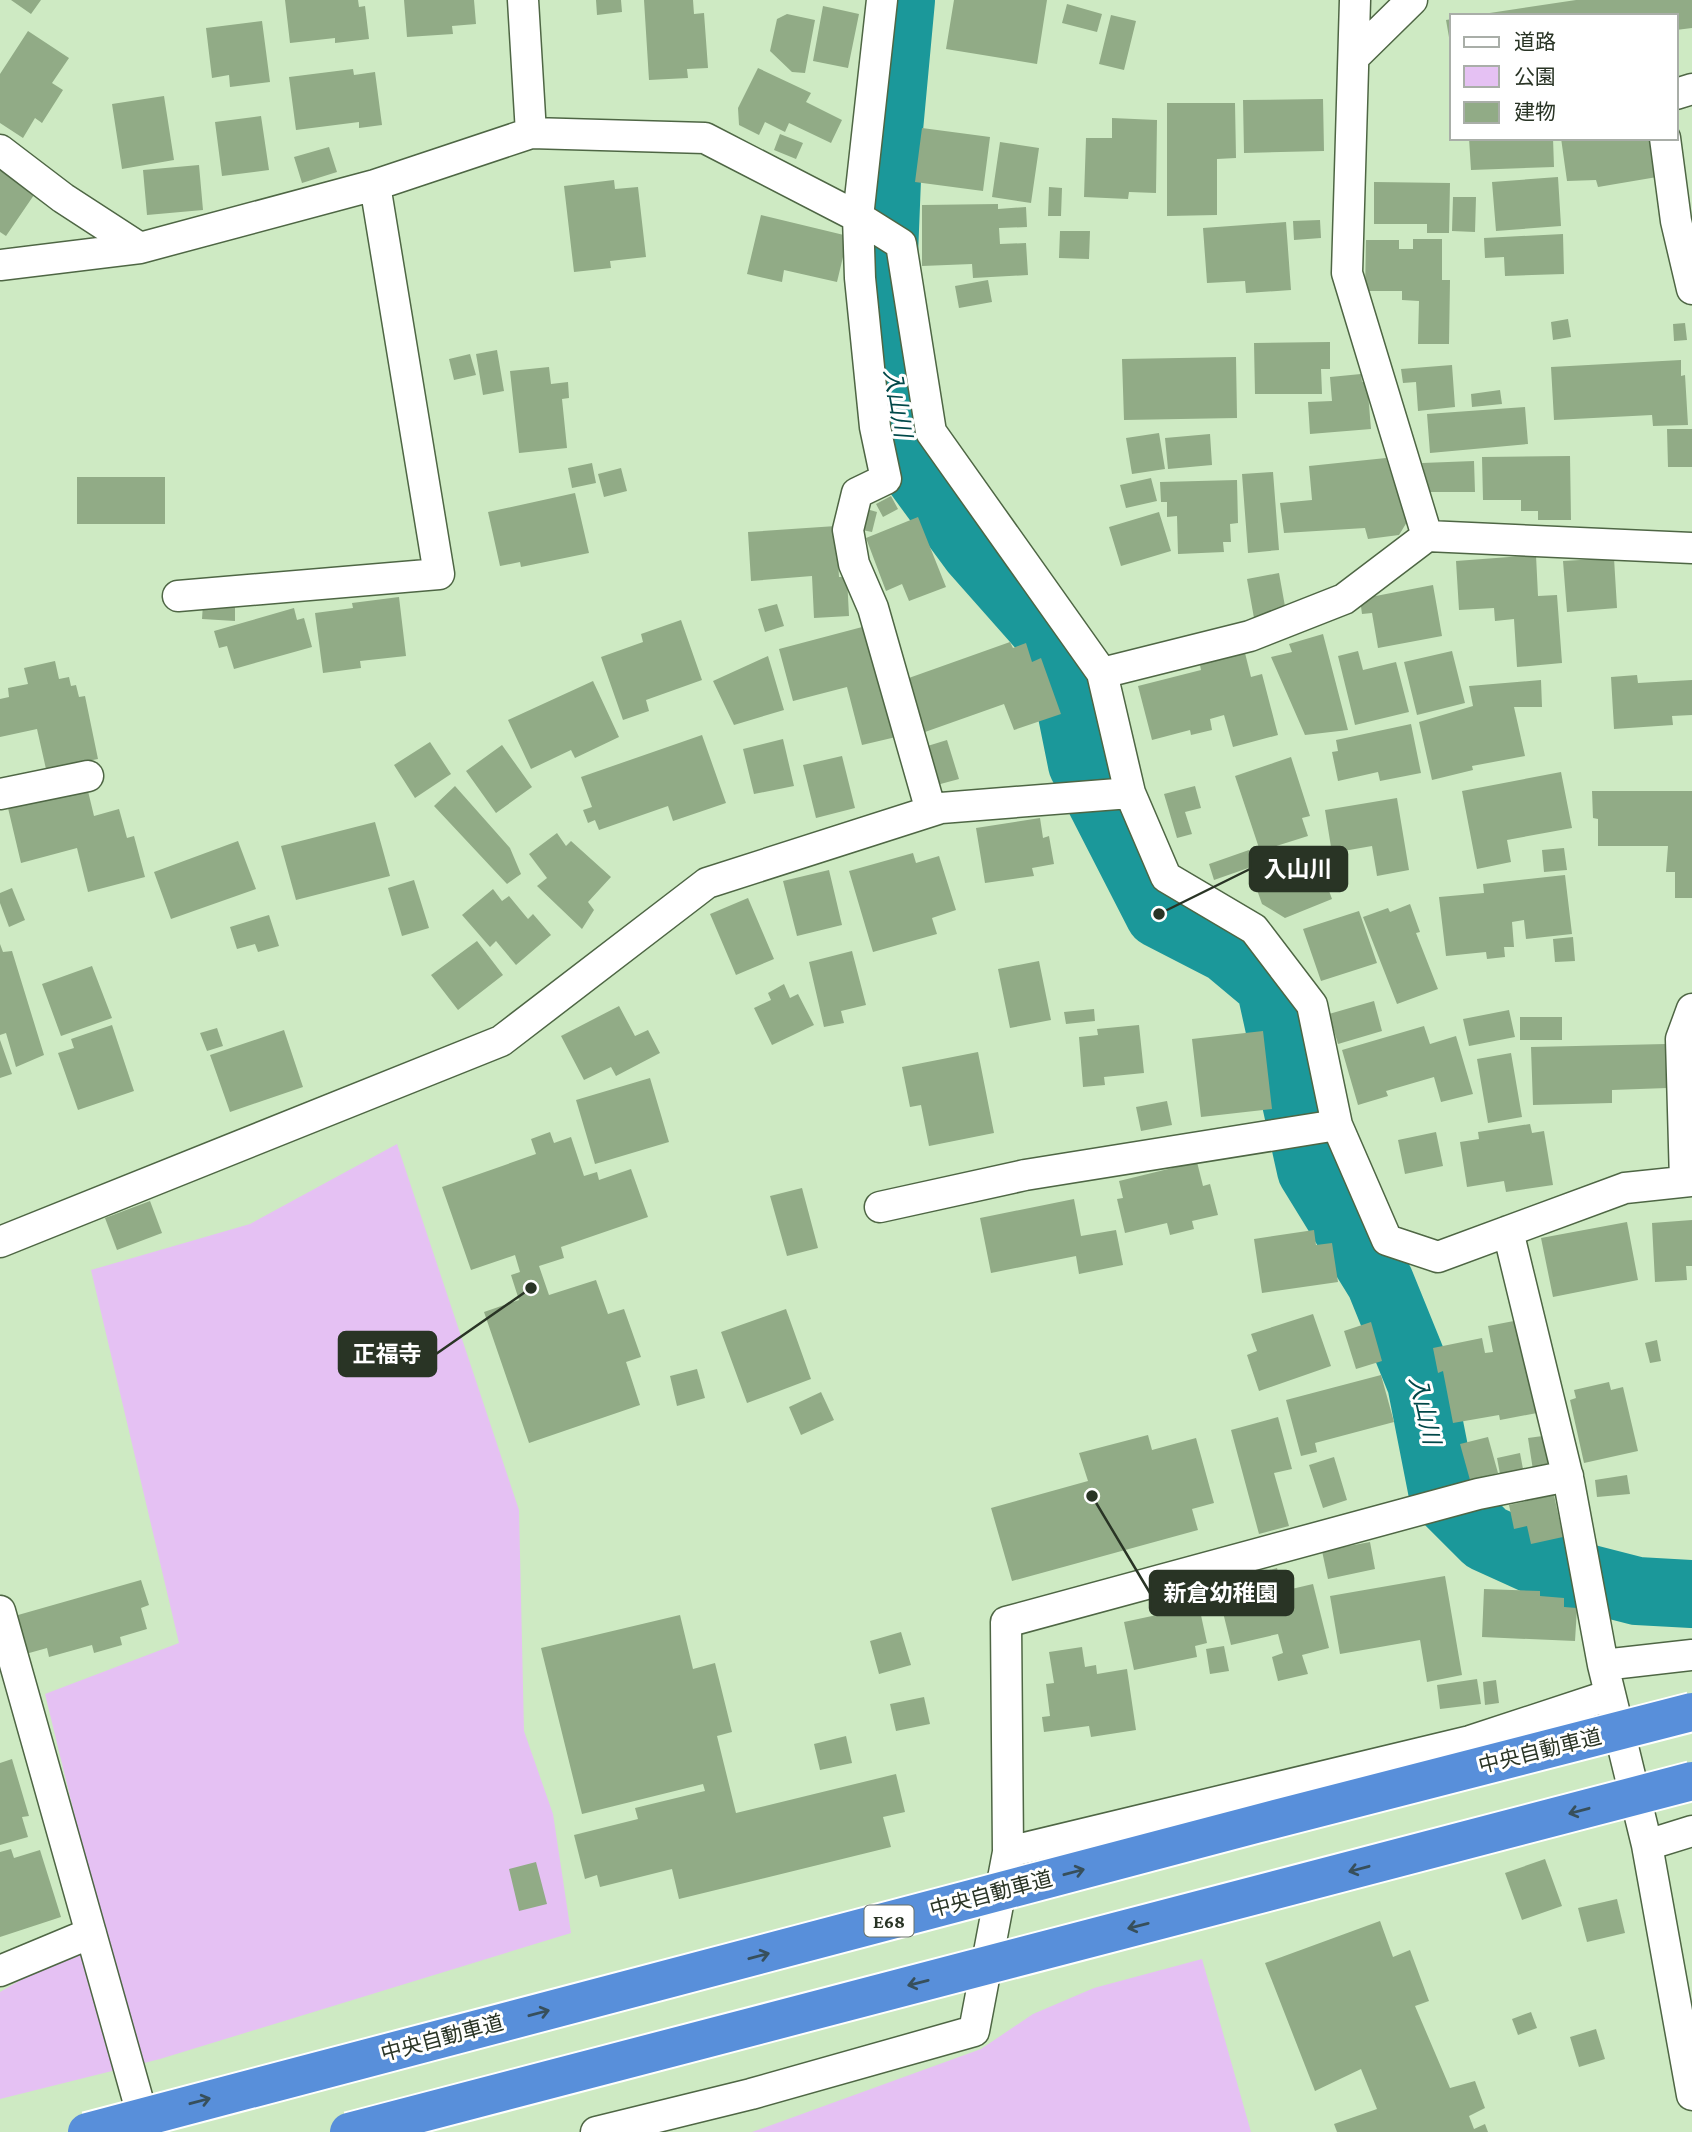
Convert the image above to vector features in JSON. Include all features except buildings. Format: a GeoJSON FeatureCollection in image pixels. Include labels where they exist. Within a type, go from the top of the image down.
{"type":"FeatureCollection","features":[{"type":"Feature","properties":{"kind":"highway","name":"中央自動車道"},"geometry":{"type":"LineString","coordinates":[[87,2132],[1692,1712]]}},
{"type":"Feature","properties":{"kind":"highway"},"geometry":{"type":"LineString","coordinates":[[349,2132],[1692,1781]]}},
{"type":"Feature","properties":{"kind":"street"},"geometry":{"type":"LineString","coordinates":[[523,0],[531,133]]}},
{"type":"Feature","properties":{"kind":"street"},"geometry":{"type":"LineString","coordinates":[[882,0],[858,217],[860,278],[875,427],[886,479],[857,493],[848,530],[854,564],[873,608],[931,811]]}},
{"type":"Feature","properties":{"kind":"street"},"geometry":{"type":"LineString","coordinates":[[1355,0],[1346,273],[1427,536]]}},
{"type":"Feature","properties":{"kind":"street"},"geometry":{"type":"LineString","coordinates":[[1355,56],[1412,0]]}},
{"type":"Feature","properties":{"kind":"street"},"geometry":{"type":"LineString","coordinates":[[0,265],[140,248],[375,186],[531,133],[705,138],[858,217],[901,244],[931,432],[1102,673],[1126,793],[1166,877],[1254,929],[1312,1005],[1328,1126],[1387,1240],[1438,1256],[1625,1188],[1688,1181],[1681,1039],[1692,1009]]}},
{"type":"Feature","properties":{"kind":"street"},"geometry":{"type":"LineString","coordinates":[[1665,140],[1676,221],[1692,289]]}},
{"type":"Feature","properties":{"kind":"street"},"geometry":{"type":"LineString","coordinates":[[0,150],[64,198],[140,248]]}},
{"type":"Feature","properties":{"kind":"street"},"geometry":{"type":"LineString","coordinates":[[178,596],[439,574],[375,186]]}},
{"type":"Feature","properties":{"kind":"street"},"geometry":{"type":"LineString","coordinates":[[1102,673],[1250,636],[1345,599],[1427,536],[1692,548]]}},
{"type":"Feature","properties":{"kind":"street"},"geometry":{"type":"LineString","coordinates":[[0,794],[88,776]]}},
{"type":"Feature","properties":{"kind":"street"},"geometry":{"type":"LineString","coordinates":[[0,1242],[501,1041],[706,883],[941,808],[1126,793]]}},
{"type":"Feature","properties":{"kind":"street"},"geometry":{"type":"LineString","coordinates":[[880,1207],[1025,1175],[1328,1126]]}},
{"type":"Feature","properties":{"kind":"street"},"geometry":{"type":"LineString","coordinates":[[1508,1231],[1567,1476],[1595,1611],[1603,1665],[1647,1845],[1687,2033],[1692,2095]]}},
{"type":"Feature","properties":{"kind":"street"},"geometry":{"type":"LineString","coordinates":[[596,2132],[751,2094],[974,2031],[1007,1852],[1006,1622],[1478,1494],[1567,1476]]}},
{"type":"Feature","properties":{"kind":"street"},"geometry":{"type":"LineString","coordinates":[[0,1611],[147,2132]]}},
{"type":"Feature","properties":{"kind":"street"},"geometry":{"type":"LineString","coordinates":[[1603,1665],[1692,1655]]}},
{"type":"Feature","properties":{"kind":"street"},"geometry":{"type":"LineString","coordinates":[[1007,1852],[1470,1741],[1610,1695]]}},
{"type":"Feature","properties":{"kind":"street"},"geometry":{"type":"LineString","coordinates":[[1647,1845],[1692,1831]]}},
{"type":"Feature","properties":{"kind":"street"},"geometry":{"type":"LineString","coordinates":[[0,1971],[91,1933]]}},
{"type":"Feature","properties":{"kind":"green space"},"geometry":{"type":"Polygon","coordinates":[[[397,1144],[519,1510],[524,1731],[553,1814],[571,1933],[160,2059],[0,2099],[0,1992],[103,1932],[45,1694],[179,1643],[91,1270],[250,1224],[397,1144]]]}},
{"type":"Feature","properties":{"kind":"green space"},"geometry":{"type":"Polygon","coordinates":[[[1202,1959],[1251,2132],[752,2132],[981,2049],[1033,2014],[1094,1988],[1202,1959]]]}},
{"type":"Feature","properties":{"kind":"waterway","name":"入山川"},"geometry":{"type":"LineString","coordinates":[[901,0],[889,129],[884,255],[887,339],[908,460],[974,550],[1058,645],[1082,764],[1159,914],[1227,949],[1270,985],[1311,1170],[1380,1282],[1421,1383],[1443,1495],[1486,1538],[1559,1571],[1637,1591],[1692,1594]]}},
{"type":"Feature","properties":{"kind":"place","name":"入山川"},"geometry":{"type":"Point","coordinates":[1159,914]}},
{"type":"Feature","properties":{"kind":"place","name":"正福寺"},"geometry":{"type":"Point","coordinates":[531,1288]}},
{"type":"Feature","properties":{"kind":"place","name":"新倉幼稚園"},"geometry":{"type":"Point","coordinates":[1092,1496]}}]}
